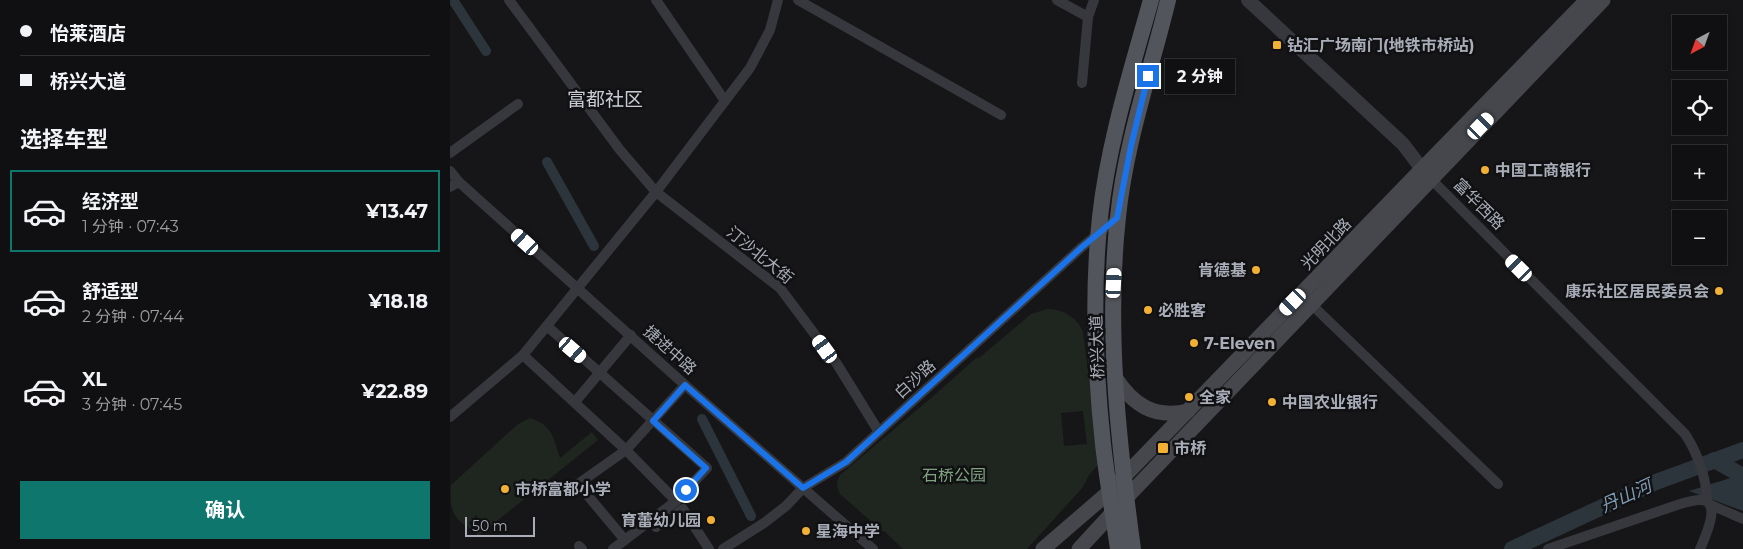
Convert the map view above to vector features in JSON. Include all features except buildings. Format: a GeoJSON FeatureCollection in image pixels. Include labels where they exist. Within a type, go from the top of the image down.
{"type":"FeatureCollection","features":[{"type":"Feature","properties":{"kind":"main road","name":"桥兴大道"},"geometry":{"type":"LineString","coordinates":[[1118,549],[1103,443],[1097,350],[1096,312],[1099,233],[1106,176],[1114,140],[1151,0]]}},
{"type":"Feature","properties":{"kind":"main road","name":"桥兴大道"},"geometry":{"type":"LineString","coordinates":[[1133,549],[1126,497],[1115,377],[1113,312],[1117,218],[1139,110],[1168,0]]}},
{"type":"Feature","properties":{"kind":"main road","name":"光明北路"},"geometry":{"type":"LineString","coordinates":[[1077,549],[1311,304],[1426,174],[1587,0]]}},
{"type":"Feature","properties":{"kind":"main road","name":"光明北路"},"geometry":{"type":"LineString","coordinates":[[1043,549],[1110,492],[1188,411],[1603,0]]}},
{"type":"Feature","properties":{"kind":"main road"},"geometry":{"type":"LineString","coordinates":[[1115,377],[1128,396],[1148,409],[1170,414],[1188,411]]}},
{"type":"Feature","properties":{"kind":"main road"},"geometry":{"type":"LineString","coordinates":[[1057,536],[1077,549]]}},
{"type":"Feature","properties":{"kind":"street","name":"汀沙北大街"},"geometry":{"type":"LineString","coordinates":[[509,0],[620,150],[656,192],[780,288],[837,364],[879,432]]}},
{"type":"Feature","properties":{"kind":"street"},"geometry":{"type":"LineString","coordinates":[[656,0],[725,101]]}},
{"type":"Feature","properties":{"kind":"street"},"geometry":{"type":"LineString","coordinates":[[450,417],[523,355],[656,192],[754,60],[770,30],[778,0]]}},
{"type":"Feature","properties":{"kind":"street"},"geometry":{"type":"LineString","coordinates":[[798,0],[1002,115]]}},
{"type":"Feature","properties":{"kind":"street"},"geometry":{"type":"LineString","coordinates":[[1056,0],[1088,17]]}},
{"type":"Feature","properties":{"kind":"street"},"geometry":{"type":"LineString","coordinates":[[1082,83],[1088,17],[1094,0]]}},
{"type":"Feature","properties":{"kind":"street","name":"富华西路"},"geometry":{"type":"LineString","coordinates":[[1248,0],[1403,144],[1426,174],[1685,434],[1694,448],[1709,503]]}},
{"type":"Feature","properties":{"kind":"street"},"geometry":{"type":"LineString","coordinates":[[450,153],[518,104]]}},
{"type":"Feature","properties":{"kind":"street","name":"捷进中路"},"geometry":{"type":"LineString","coordinates":[[450,171],[455,184],[578,289],[873,549]]}},
{"type":"Feature","properties":{"kind":"street","name":"白沙路"},"geometry":{"type":"LineString","coordinates":[[723,549],[764,523],[786,506],[803,488],[846,462],[1117,218]]}},
{"type":"Feature","properties":{"kind":"street"},"geometry":{"type":"LineString","coordinates":[[1311,304],[1498,484]]}},
{"type":"Feature","properties":{"kind":"street"},"geometry":{"type":"LineString","coordinates":[[546,326],[706,468],[676,501],[613,549]]}},
{"type":"Feature","properties":{"kind":"street"},"geometry":{"type":"LineString","coordinates":[[575,402],[631,336]]}},
{"type":"Feature","properties":{"kind":"street"},"geometry":{"type":"LineString","coordinates":[[523,355],[626,450],[676,501]]}},
{"type":"Feature","properties":{"kind":"street"},"geometry":{"type":"LineString","coordinates":[[625,540],[578,484],[626,450],[685,385]]}},
{"type":"Feature","properties":{"kind":"street"},"geometry":{"type":"LineString","coordinates":[[1548,549],[1677,505],[1698,500],[1709,503],[1743,519]]}},
{"type":"Feature","properties":{"kind":"street"},"geometry":{"type":"LineString","coordinates":[[1700,549],[1712,512],[1709,503]]}},
{"type":"Feature","properties":{"kind":"street"},"geometry":{"type":"LineString","coordinates":[[656,527],[683,509],[709,549]]}},
{"type":"Feature","properties":{"kind":"green space","name":"石桥公园"},"geometry":{"type":"Polygon","coordinates":[[[1047,309],[1059,310],[1073,318],[1083,332],[1100,463],[1089,475],[1083,487],[1027,549],[903,549],[840,494],[837,481],[840,475],[976,358],[979,358],[1031,314],[1047,309]],[[1083,411],[1061,413],[1064,446],[1087,444],[1083,411]]]}},
{"type":"Feature","properties":{"kind":"green space"},"geometry":{"type":"Polygon","coordinates":[[[530,418],[538,421],[548,429],[554,439],[560,458],[592,432],[598,440],[478,536],[455,515],[451,501],[451,485],[518,424],[530,418]]]}},
{"type":"Feature","properties":{"kind":"shaded area"},"geometry":{"type":"Polygon","coordinates":[[[1743,474],[1743,511],[1689,491],[1743,474]]]}},
{"type":"Feature","properties":{"kind":"waterway"},"geometry":{"type":"LineString","coordinates":[[453,0],[486,51]]}},
{"type":"Feature","properties":{"kind":"waterway"},"geometry":{"type":"LineString","coordinates":[[547,162],[594,246]]}},
{"type":"Feature","properties":{"kind":"waterway"},"geometry":{"type":"LineString","coordinates":[[702,419],[751,516]]}},
{"type":"Feature","properties":{"kind":"waterway","name":"丹山河"},"geometry":{"type":"LineString","coordinates":[[1512,549],[1656,482],[1743,450]]}},
{"type":"Feature","properties":{"kind":"waterway"},"geometry":{"type":"LineString","coordinates":[[1714,460],[1743,476]]}},
{"type":"Feature","properties":{"kind":"place","name":"钻汇广场南门(地铁市桥站)"},"geometry":{"type":"Point","coordinates":[1277,45]}},
{"type":"Feature","properties":{"kind":"place","name":"中国工商银行"},"geometry":{"type":"Point","coordinates":[1485,170]}},
{"type":"Feature","properties":{"kind":"place","name":"肯德基"},"geometry":{"type":"Point","coordinates":[1256,270]}},
{"type":"Feature","properties":{"kind":"place","name":"康乐社区居民委员会"},"geometry":{"type":"Point","coordinates":[1719,291]}},
{"type":"Feature","properties":{"kind":"place","name":"必胜客"},"geometry":{"type":"Point","coordinates":[1148,310]}},
{"type":"Feature","properties":{"kind":"place","name":"7-Eleven"},"geometry":{"type":"Point","coordinates":[1194,343]}},
{"type":"Feature","properties":{"kind":"place","name":"全家"},"geometry":{"type":"Point","coordinates":[1189,397]}},
{"type":"Feature","properties":{"kind":"place","name":"中国农业银行"},"geometry":{"type":"Point","coordinates":[1272,402]}},
{"type":"Feature","properties":{"kind":"place","name":"市桥"},"geometry":{"type":"Point","coordinates":[1163,448]}},
{"type":"Feature","properties":{"kind":"place","name":"市桥富都小学"},"geometry":{"type":"Point","coordinates":[505,489]}},
{"type":"Feature","properties":{"kind":"place","name":"育蕾幼儿园"},"geometry":{"type":"Point","coordinates":[711,520]}},
{"type":"Feature","properties":{"kind":"place","name":"星海中学"},"geometry":{"type":"Point","coordinates":[806,531]}},
{"type":"Feature","properties":{"kind":"district","name":"富都社区"},"geometry":{"type":"Point","coordinates":[605,99]}},
{"type":"Feature","properties":{"kind":"route"},"geometry":{"type":"LineString","coordinates":[[686,490],[706,468],[653,421],[685,385],[803,488],[846,462],[1082,247],[1117,218],[1131,146],[1148,76]]}}]}
